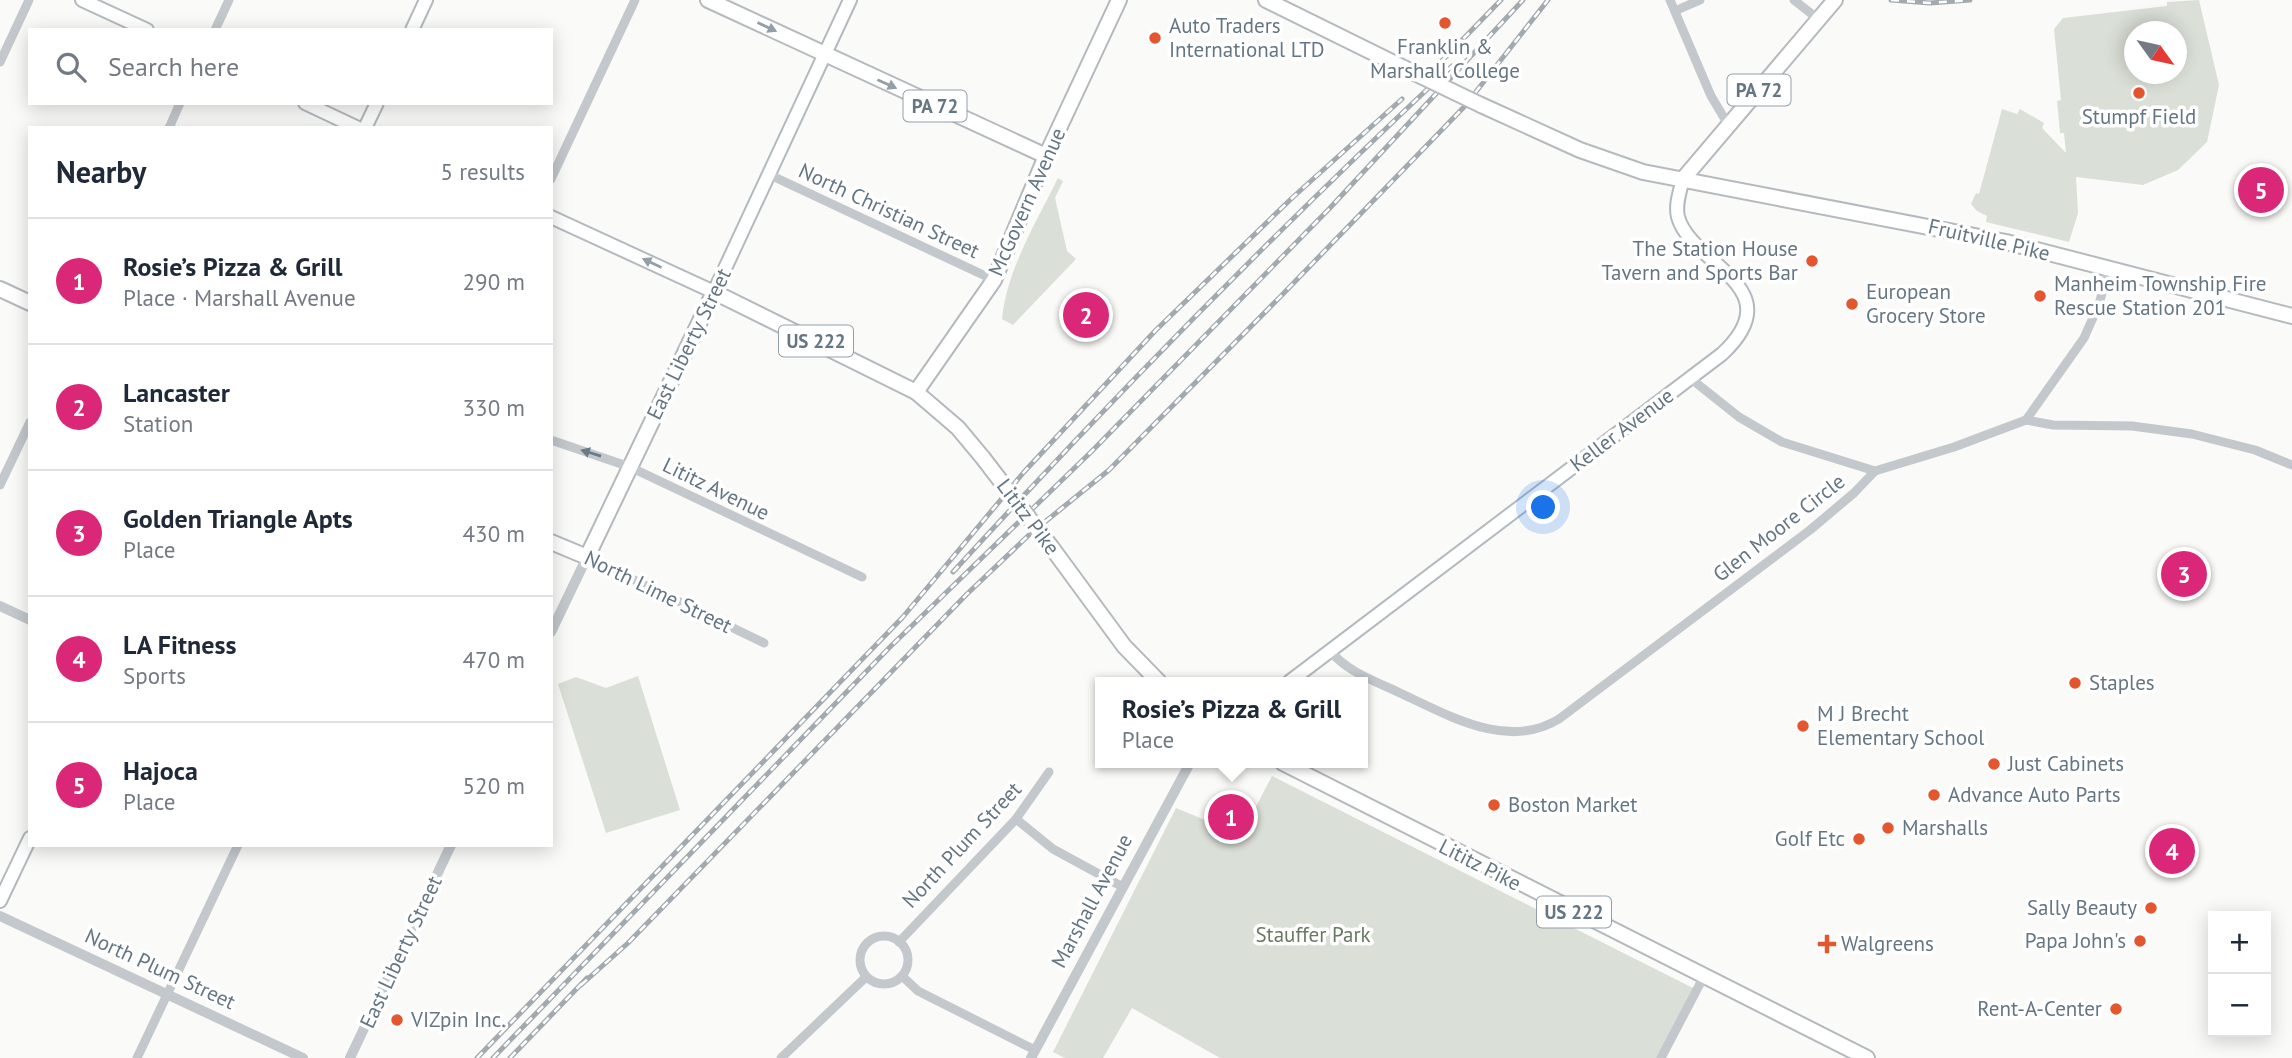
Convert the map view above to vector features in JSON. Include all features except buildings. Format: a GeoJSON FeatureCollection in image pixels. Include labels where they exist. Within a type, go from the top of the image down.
{"type":"FeatureCollection","features":[{"type":"Feature","properties":{"kind":"main road"},"geometry":{"type":"LineString","coordinates":[[82,0],[143,28]]}},
{"type":"Feature","properties":{"kind":"main road"},"geometry":{"type":"LineString","coordinates":[[413,28],[426,0]]}},
{"type":"Feature","properties":{"kind":"main road","name":"PA 72"},"geometry":{"type":"LineString","coordinates":[[708,0],[1046,156]]}},
{"type":"Feature","properties":{"kind":"main road","name":"East Liberty Street"},"geometry":{"type":"LineString","coordinates":[[587,557],[850,0]]}},
{"type":"Feature","properties":{"kind":"main road","name":"McGovern Avenue"},"geometry":{"type":"LineString","coordinates":[[916,392],[994,280],[1046,156],[1119,0]]}},
{"type":"Feature","properties":{"kind":"main road","name":"Fruitville Pike"},"geometry":{"type":"LineString","coordinates":[[1266,0],[1580,150],[1643,172],[1997,240],[2292,316]]}},
{"type":"Feature","properties":{"kind":"main road","name":"PA 72"},"geometry":{"type":"LineString","coordinates":[[1683,179],[1835,0]]}},
{"type":"Feature","properties":{"kind":"main road"},"geometry":{"type":"LineString","coordinates":[[309,105],[354,126]]}},
{"type":"Feature","properties":{"kind":"main road"},"geometry":{"type":"LineString","coordinates":[[366,126],[376,105]]}},
{"type":"Feature","properties":{"kind":"main road","name":"Keller Avenue"},"geometry":{"type":"LineString","coordinates":[[1296,677],[1732,345],[1744,328],[1746,310],[1735,281],[1682,226],[1677,204],[1683,179]]}},
{"type":"Feature","properties":{"kind":"main road"},"geometry":{"type":"LineString","coordinates":[[553,218],[714,292]]}},
{"type":"Feature","properties":{"kind":"main road"},"geometry":{"type":"LineString","coordinates":[[0,289],[28,302]]}},
{"type":"Feature","properties":{"kind":"main road","name":"US 222"},"geometry":{"type":"LineString","coordinates":[[714,292],[916,392]]}},
{"type":"Feature","properties":{"kind":"main road","name":"Lititz Pike"},"geometry":{"type":"LineString","coordinates":[[916,392],[958,428],[983,457],[1124,646],[1154,677]]}},
{"type":"Feature","properties":{"kind":"main road","name":"North Lime Street"},"geometry":{"type":"LineString","coordinates":[[553,543],[587,557]]}},
{"type":"Feature","properties":{"kind":"main road","name":"Lititz Pike"},"geometry":{"type":"LineString","coordinates":[[1293,768],[1703,978],[1867,1058]]}},
{"type":"Feature","properties":{"kind":"main road"},"geometry":{"type":"LineString","coordinates":[[0,901],[28,842]]}},
{"type":"Feature","properties":{"kind":"street"},"geometry":{"type":"LineString","coordinates":[[0,62],[29,0]]}},
{"type":"Feature","properties":{"kind":"street"},"geometry":{"type":"LineString","coordinates":[[216,28],[229,0]]}},
{"type":"Feature","properties":{"kind":"street"},"geometry":{"type":"LineString","coordinates":[[553,175],[635,0]]}},
{"type":"Feature","properties":{"kind":"street"},"geometry":{"type":"LineString","coordinates":[[1670,0],[1710,96],[1729,126]]}},
{"type":"Feature","properties":{"kind":"street"},"geometry":{"type":"LineString","coordinates":[[1675,11],[1700,0]]}},
{"type":"Feature","properties":{"kind":"street"},"geometry":{"type":"LineString","coordinates":[[1794,0],[1818,19]]}},
{"type":"Feature","properties":{"kind":"street"},"geometry":{"type":"LineString","coordinates":[[170,126],[179,105]]}},
{"type":"Feature","properties":{"kind":"street","name":"North Christian Street"},"geometry":{"type":"LineString","coordinates":[[768,174],[994,280]]}},
{"type":"Feature","properties":{"kind":"street"},"geometry":{"type":"LineString","coordinates":[[2026,421],[2084,338],[2099,304],[2109,268]]}},
{"type":"Feature","properties":{"kind":"street"},"geometry":{"type":"LineString","coordinates":[[1690,378],[1739,417],[1782,442],[1875,471]]}},
{"type":"Feature","properties":{"kind":"street","name":"Glen Moore Circle"},"geometry":{"type":"LineString","coordinates":[[1368,678],[1462,722],[1503,731],[1542,729],[1559,719],[1810,530],[1854,494],[1875,471],[2026,421],[2053,425],[2132,426],[2192,434],[2255,450],[2292,465]]}},
{"type":"Feature","properties":{"kind":"street"},"geometry":{"type":"LineString","coordinates":[[0,485],[28,426]]}},
{"type":"Feature","properties":{"kind":"street","name":"Lititz Avenue"},"geometry":{"type":"LineString","coordinates":[[553,441],[630,467],[862,577]]}},
{"type":"Feature","properties":{"kind":"street","name":"East Liberty Street"},"geometry":{"type":"LineString","coordinates":[[553,628],[587,557]]}},
{"type":"Feature","properties":{"kind":"street","name":"North Lime Street"},"geometry":{"type":"LineString","coordinates":[[587,557],[764,643]]}},
{"type":"Feature","properties":{"kind":"street"},"geometry":{"type":"LineString","coordinates":[[0,606],[28,619]]}},
{"type":"Feature","properties":{"kind":"street","name":"Glen Moore Circle"},"geometry":{"type":"LineString","coordinates":[[1330,652],[1349,669],[1366,677]]}},
{"type":"Feature","properties":{"kind":"street","name":"Marshall Avenue"},"geometry":{"type":"LineString","coordinates":[[1033,1054],[1186,768]]}},
{"type":"Feature","properties":{"kind":"street","name":"North Plum Street"},"geometry":{"type":"LineString","coordinates":[[899,942],[1016,819],[1049,772]]}},
{"type":"Feature","properties":{"kind":"street"},"geometry":{"type":"LineString","coordinates":[[1016,819],[1053,849],[1121,886]]}},
{"type":"Feature","properties":{"kind":"street"},"geometry":{"type":"LineString","coordinates":[[137,1058],[237,847]]}},
{"type":"Feature","properties":{"kind":"street","name":"East Liberty Street"},"geometry":{"type":"LineString","coordinates":[[351,1058],[450,847]]}},
{"type":"Feature","properties":{"kind":"street","name":"North Plum Street"},"geometry":{"type":"LineString","coordinates":[[0,916],[303,1058]]}},
{"type":"Feature","properties":{"kind":"street"},"geometry":{"type":"LineString","coordinates":[[883,936],[899,942],[908,961],[902,976],[892,983],[880,985],[866,977],[860,958],[866,944],[883,936]]}},
{"type":"Feature","properties":{"kind":"street"},"geometry":{"type":"LineString","coordinates":[[902,976],[918,991],[1033,1054]]}},
{"type":"Feature","properties":{"kind":"street"},"geometry":{"type":"LineString","coordinates":[[782,1058],[866,977]]}},
{"type":"Feature","properties":{"kind":"street"},"geometry":{"type":"LineString","coordinates":[[1661,1058],[1703,978]]}},
{"type":"Feature","properties":{"kind":"green space","name":"Stumpf Field"},"geometry":{"type":"Polygon","coordinates":[[[2199,0],[2219,85],[2207,142],[2178,170],[2143,185],[2076,177],[2078,213],[2069,242],[1986,222],[1987,216],[1971,204],[1976,193],[1979,194],[2002,109],[2017,114],[2020,109],[2044,123],[2042,128],[2066,153],[2064,133],[2060,133],[2057,101],[2061,100],[2054,29],[2063,18],[2167,6],[2167,2],[2199,0]]]}},
{"type":"Feature","properties":{"kind":"green space"},"geometry":{"type":"Polygon","coordinates":[[[1058,178],[1063,181],[1055,198],[1067,251],[1076,259],[1013,325],[1002,319],[1010,282],[1058,178]]]}},
{"type":"Feature","properties":{"kind":"green space"},"geometry":{"type":"Polygon","coordinates":[[[638,676],[680,810],[606,833],[558,684],[576,677],[606,688],[638,676]]]}},
{"type":"Feature","properties":{"kind":"green space","name":"Stauffer Park"},"geometry":{"type":"Polygon","coordinates":[[[1272,776],[1697,990],[1661,1058],[1220,1058],[1132,1008],[1103,1058],[1065,1058],[1053,1052],[1176,808],[1241,835],[1272,776]]]}},
{"type":"Feature","properties":{"kind":"railway"},"geometry":{"type":"LineString","coordinates":[[1430,73],[1501,0]]}},
{"type":"Feature","properties":{"kind":"railway"},"geometry":{"type":"LineString","coordinates":[[493,1058],[890,647],[1092,451],[1329,209],[1523,0]]}},
{"type":"Feature","properties":{"kind":"railway"},"geometry":{"type":"LineString","coordinates":[[581,985],[628,943],[967,594],[1030,534],[1109,470],[1281,296],[1464,107],[1548,0]]}},
{"type":"Feature","properties":{"kind":"railway"},"geometry":{"type":"LineString","coordinates":[[1891,0],[1930,3],[1970,0]]}},
{"type":"Feature","properties":{"kind":"railway"},"geometry":{"type":"LineString","coordinates":[[953,572],[1198,314],[1452,66]]}},
{"type":"Feature","properties":{"kind":"railway"},"geometry":{"type":"LineString","coordinates":[[477,1058],[902,618],[1024,472],[1155,331],[1292,198],[1402,99]]}},
{"type":"Feature","properties":{"kind":"railway"},"geometry":{"type":"LineString","coordinates":[[510,1058],[587,978]]}},
{"type":"Feature","properties":{"kind":"place","name":"Franklin & Marshall College"},"geometry":{"type":"Point","coordinates":[1445,23]}},
{"type":"Feature","properties":{"kind":"place","name":"Auto Traders International LTD"},"geometry":{"type":"Point","coordinates":[1155,38]}},
{"type":"Feature","properties":{"kind":"place","name":"Stumpf Field"},"geometry":{"type":"Point","coordinates":[2139,93]}},
{"type":"Feature","properties":{"kind":"place","name":"Hajoca"},"geometry":{"type":"Point","coordinates":[2261,190]}},
{"type":"Feature","properties":{"kind":"place","name":"The Station House Tavern and Sports Bar"},"geometry":{"type":"Point","coordinates":[1812,261]}},
{"type":"Feature","properties":{"kind":"place","name":"Manheim Township Fire Rescue Station 201"},"geometry":{"type":"Point","coordinates":[2040,296]}},
{"type":"Feature","properties":{"kind":"place","name":"European Grocery Store"},"geometry":{"type":"Point","coordinates":[1852,304]}},
{"type":"Feature","properties":{"kind":"place","name":"Lancaster"},"geometry":{"type":"Point","coordinates":[1086,315]}},
{"type":"Feature","properties":{"kind":"place","name":"Golden Triangle Apts"},"geometry":{"type":"Point","coordinates":[2184,574]}},
{"type":"Feature","properties":{"kind":"place","name":"Staples"},"geometry":{"type":"Point","coordinates":[2075,683]}},
{"type":"Feature","properties":{"kind":"place","name":"M J Brecht Elementary School"},"geometry":{"type":"Point","coordinates":[1803,726]}},
{"type":"Feature","properties":{"kind":"place","name":"Just Cabinets"},"geometry":{"type":"Point","coordinates":[1994,764]}},
{"type":"Feature","properties":{"kind":"place","name":"Advance Auto Parts"},"geometry":{"type":"Point","coordinates":[1934,795]}},
{"type":"Feature","properties":{"kind":"place","name":"Boston Market"},"geometry":{"type":"Point","coordinates":[1494,805]}},
{"type":"Feature","properties":{"kind":"place","name":"Rosie’s Pizza & Grill"},"geometry":{"type":"Point","coordinates":[1231,817]}},
{"type":"Feature","properties":{"kind":"place","name":"Marshalls"},"geometry":{"type":"Point","coordinates":[1888,828]}},
{"type":"Feature","properties":{"kind":"place","name":"Golf Etc"},"geometry":{"type":"Point","coordinates":[1859,839]}},
{"type":"Feature","properties":{"kind":"place","name":"LA Fitness"},"geometry":{"type":"Point","coordinates":[2172,851]}},
{"type":"Feature","properties":{"kind":"place","name":"Sally Beauty"},"geometry":{"type":"Point","coordinates":[2151,908]}},
{"type":"Feature","properties":{"kind":"place","name":"Papa John's"},"geometry":{"type":"Point","coordinates":[2140,941]}},
{"type":"Feature","properties":{"kind":"place","name":"Walgreens"},"geometry":{"type":"Point","coordinates":[1827,944]}},
{"type":"Feature","properties":{"kind":"place","name":"Rent-A-Center"},"geometry":{"type":"Point","coordinates":[2116,1009]}},
{"type":"Feature","properties":{"kind":"place","name":"VIZpin Inc."},"geometry":{"type":"Point","coordinates":[397,1020]}}]}
